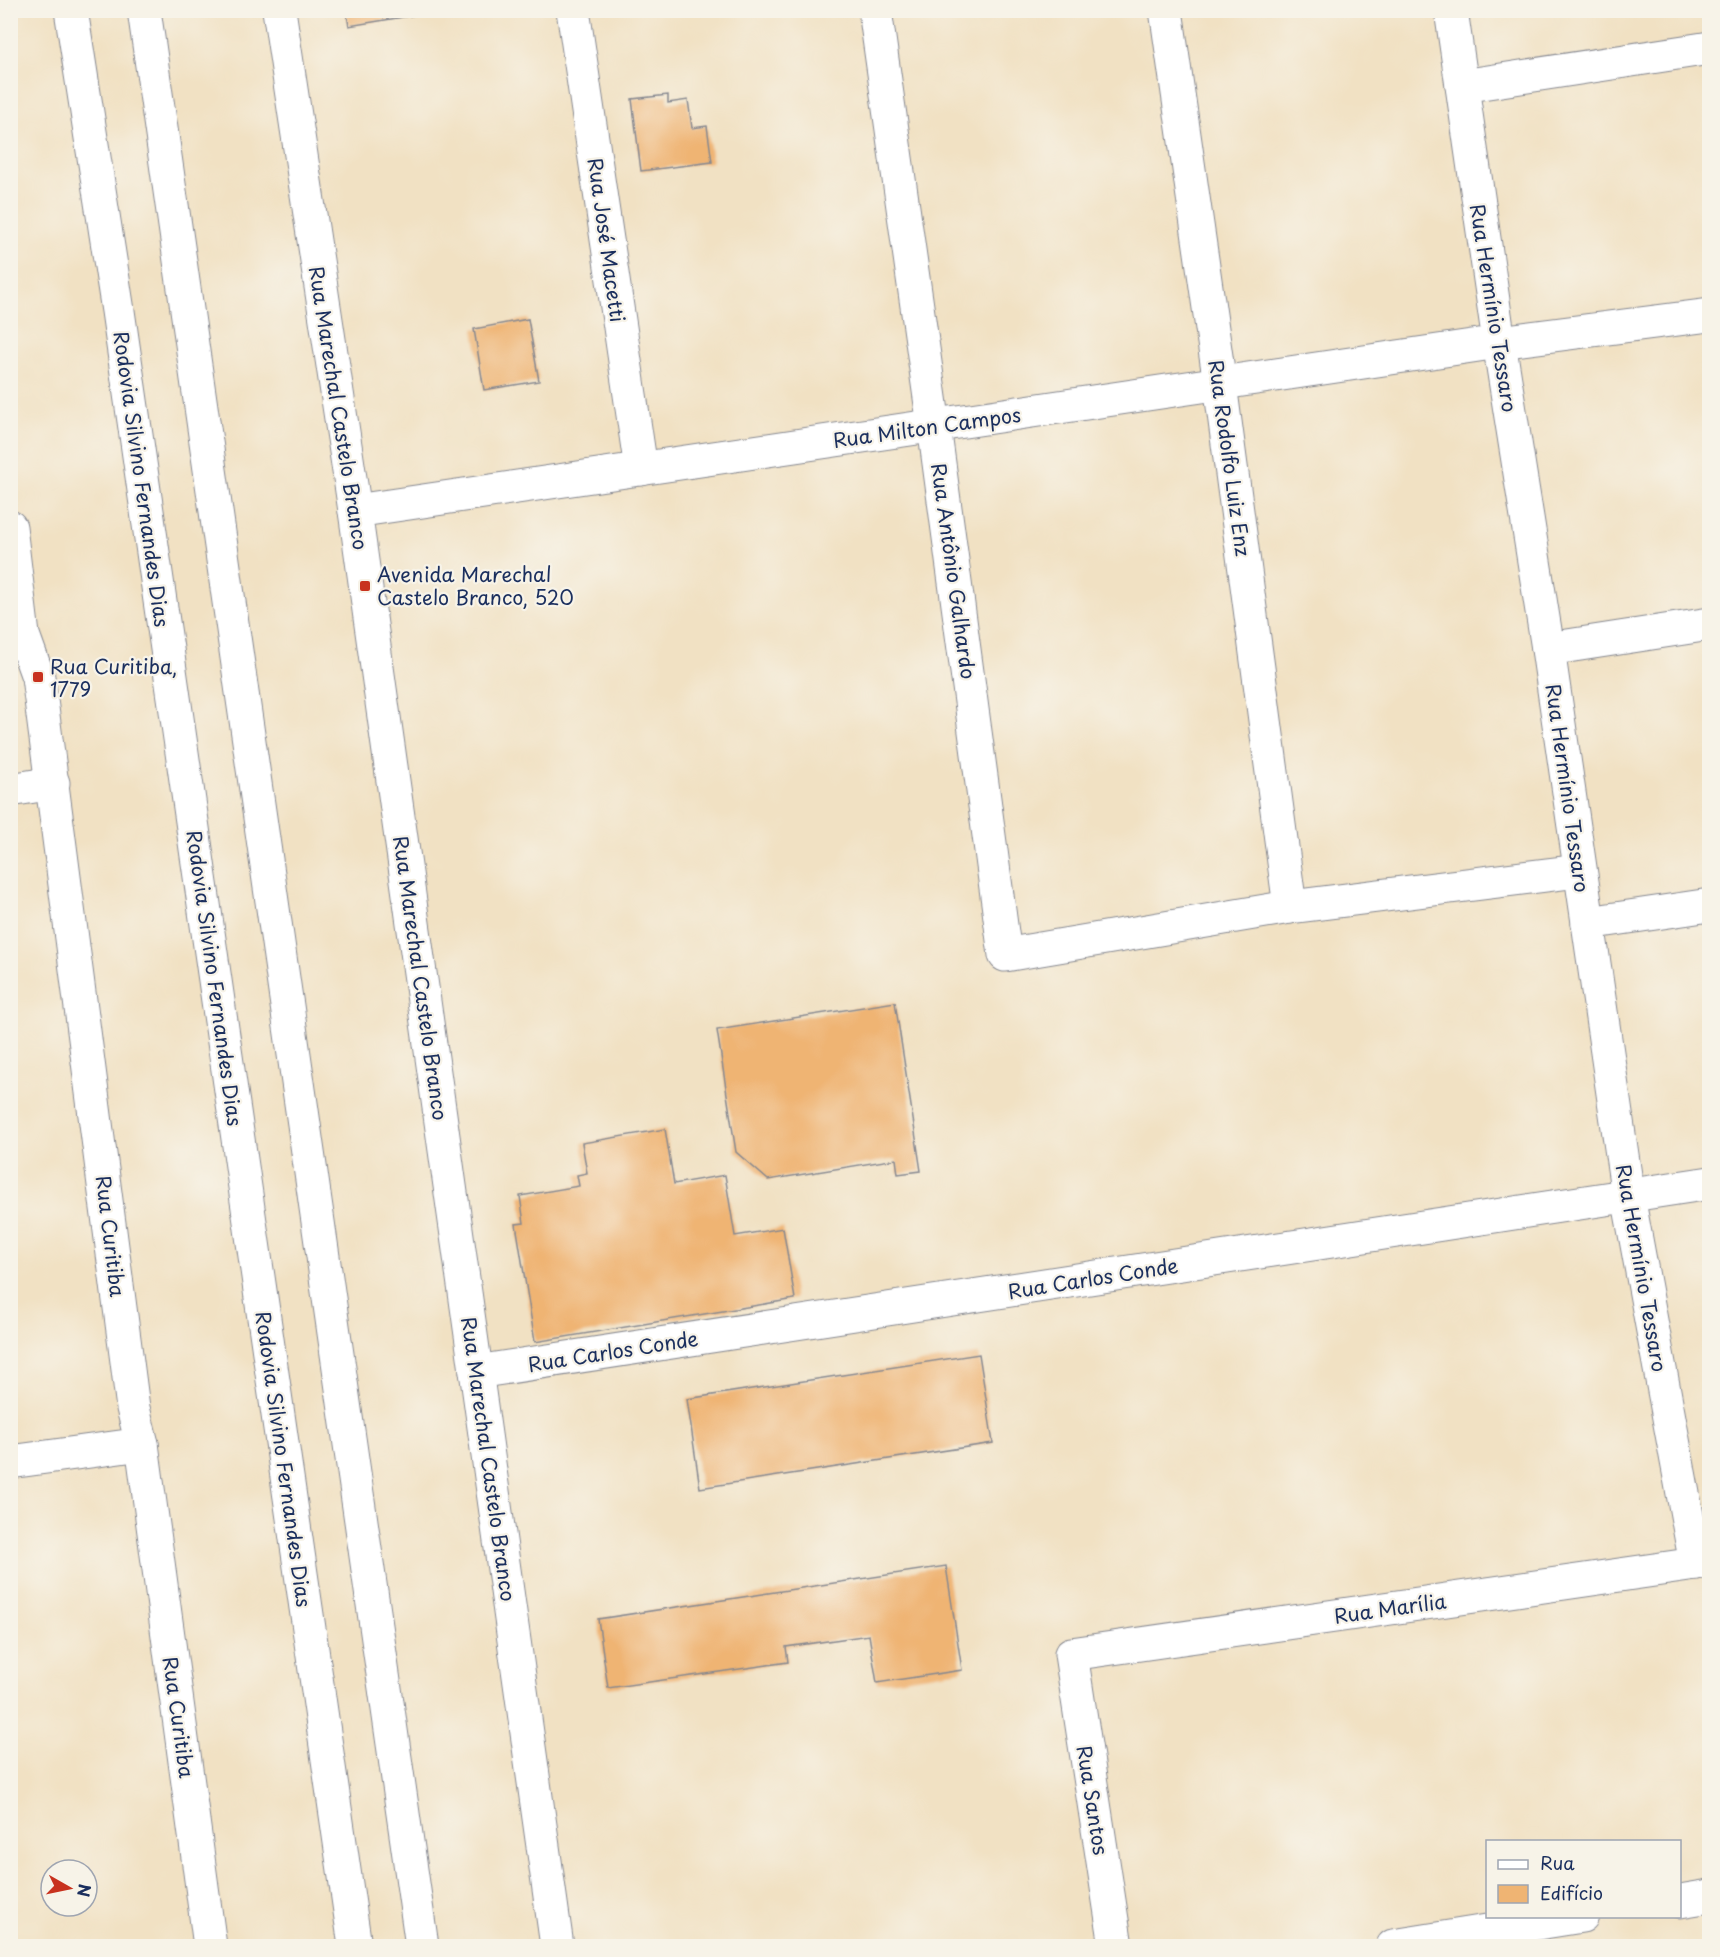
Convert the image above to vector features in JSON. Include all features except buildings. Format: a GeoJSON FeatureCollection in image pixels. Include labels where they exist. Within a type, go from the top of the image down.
{"type":"FeatureCollection","features":[{"type":"Feature","properties":{"kind":"main road"},"geometry":{"type":"LineString","coordinates":[[62,10],[80,81]]}},
{"type":"Feature","properties":{"kind":"main road","name":"Rodovia Silvino Fernandes Dias"},"geometry":{"type":"LineString","coordinates":[[71,10],[80,81],[120,323],[355,1947]]}},
{"type":"Feature","properties":{"kind":"main road"},"geometry":{"type":"LineString","coordinates":[[144,10],[422,1947]]}},
{"type":"Feature","properties":{"kind":"main road","name":"Rua Marechal Castelo Branco"},"geometry":{"type":"LineString","coordinates":[[279,10],[355,511],[557,1947]]}},
{"type":"Feature","properties":{"kind":"main road","name":"Rua José Macetti"},"geometry":{"type":"LineString","coordinates":[[573,10],[641,469]]}},
{"type":"Feature","properties":{"kind":"main road","name":"Rua Antônio Galhardo"},"geometry":{"type":"LineString","coordinates":[[875,10],[1005,955],[1290,907]]}},
{"type":"Feature","properties":{"kind":"main road","name":"Rua Rodolfo Luiz Enz"},"geometry":{"type":"LineString","coordinates":[[1166,10],[1220,384],[1290,907]]}},
{"type":"Feature","properties":{"kind":"main road","name":"Rua Hermínio Tessaro"},"geometry":{"type":"LineString","coordinates":[[1451,10],[1628,1196],[1703,1563]]}},
{"type":"Feature","properties":{"kind":"main road"},"geometry":{"type":"LineString","coordinates":[[1462,86],[1710,48]]}},
{"type":"Feature","properties":{"kind":"main road","name":"Rua Milton Campos"},"geometry":{"type":"LineString","coordinates":[[355,511],[1499,342],[1710,315]]}},
{"type":"Feature","properties":{"kind":"main road","name":"Rua Curitiba"},"geometry":{"type":"LineString","coordinates":[[10,527],[23,634],[38,677],[53,783],[133,1408],[142,1444],[210,1947]]}},
{"type":"Feature","properties":{"kind":"main road"},"geometry":{"type":"LineString","coordinates":[[1548,649],[1710,624]]}},
{"type":"Feature","properties":{"kind":"main road"},"geometry":{"type":"LineString","coordinates":[[10,790],[53,783]]}},
{"type":"Feature","properties":{"kind":"main road"},"geometry":{"type":"LineString","coordinates":[[1290,907],[1579,871]]}},
{"type":"Feature","properties":{"kind":"main road"},"geometry":{"type":"LineString","coordinates":[[1588,922],[1710,905]]}},
{"type":"Feature","properties":{"kind":"main road","name":"Rua Carlos Conde"},"geometry":{"type":"LineString","coordinates":[[476,1372],[1710,1183]]}},
{"type":"Feature","properties":{"kind":"main road"},"geometry":{"type":"LineString","coordinates":[[10,1462],[142,1444]]}},
{"type":"Feature","properties":{"kind":"main road","name":"Rua Marília"},"geometry":{"type":"LineString","coordinates":[[1071,1654],[1703,1563]]}},
{"type":"Feature","properties":{"kind":"main road","name":"Rua Santos"},"geometry":{"type":"LineString","coordinates":[[1071,1654],[1116,1947]]}},
{"type":"Feature","properties":{"kind":"main road"},"geometry":{"type":"LineString","coordinates":[[1681,1901],[1710,1896]]}},
{"type":"Feature","properties":{"kind":"main road"},"geometry":{"type":"LineString","coordinates":[[1393,1947],[1576,1918]]}},
{"type":"Feature","properties":{"kind":"place","name":"Avenida Marechal Castelo Branco, 520"},"geometry":{"type":"Point","coordinates":[365,586]}},
{"type":"Feature","properties":{"kind":"place","name":"Rua Curitiba, 1779"},"geometry":{"type":"Point","coordinates":[38,677]}}]}
